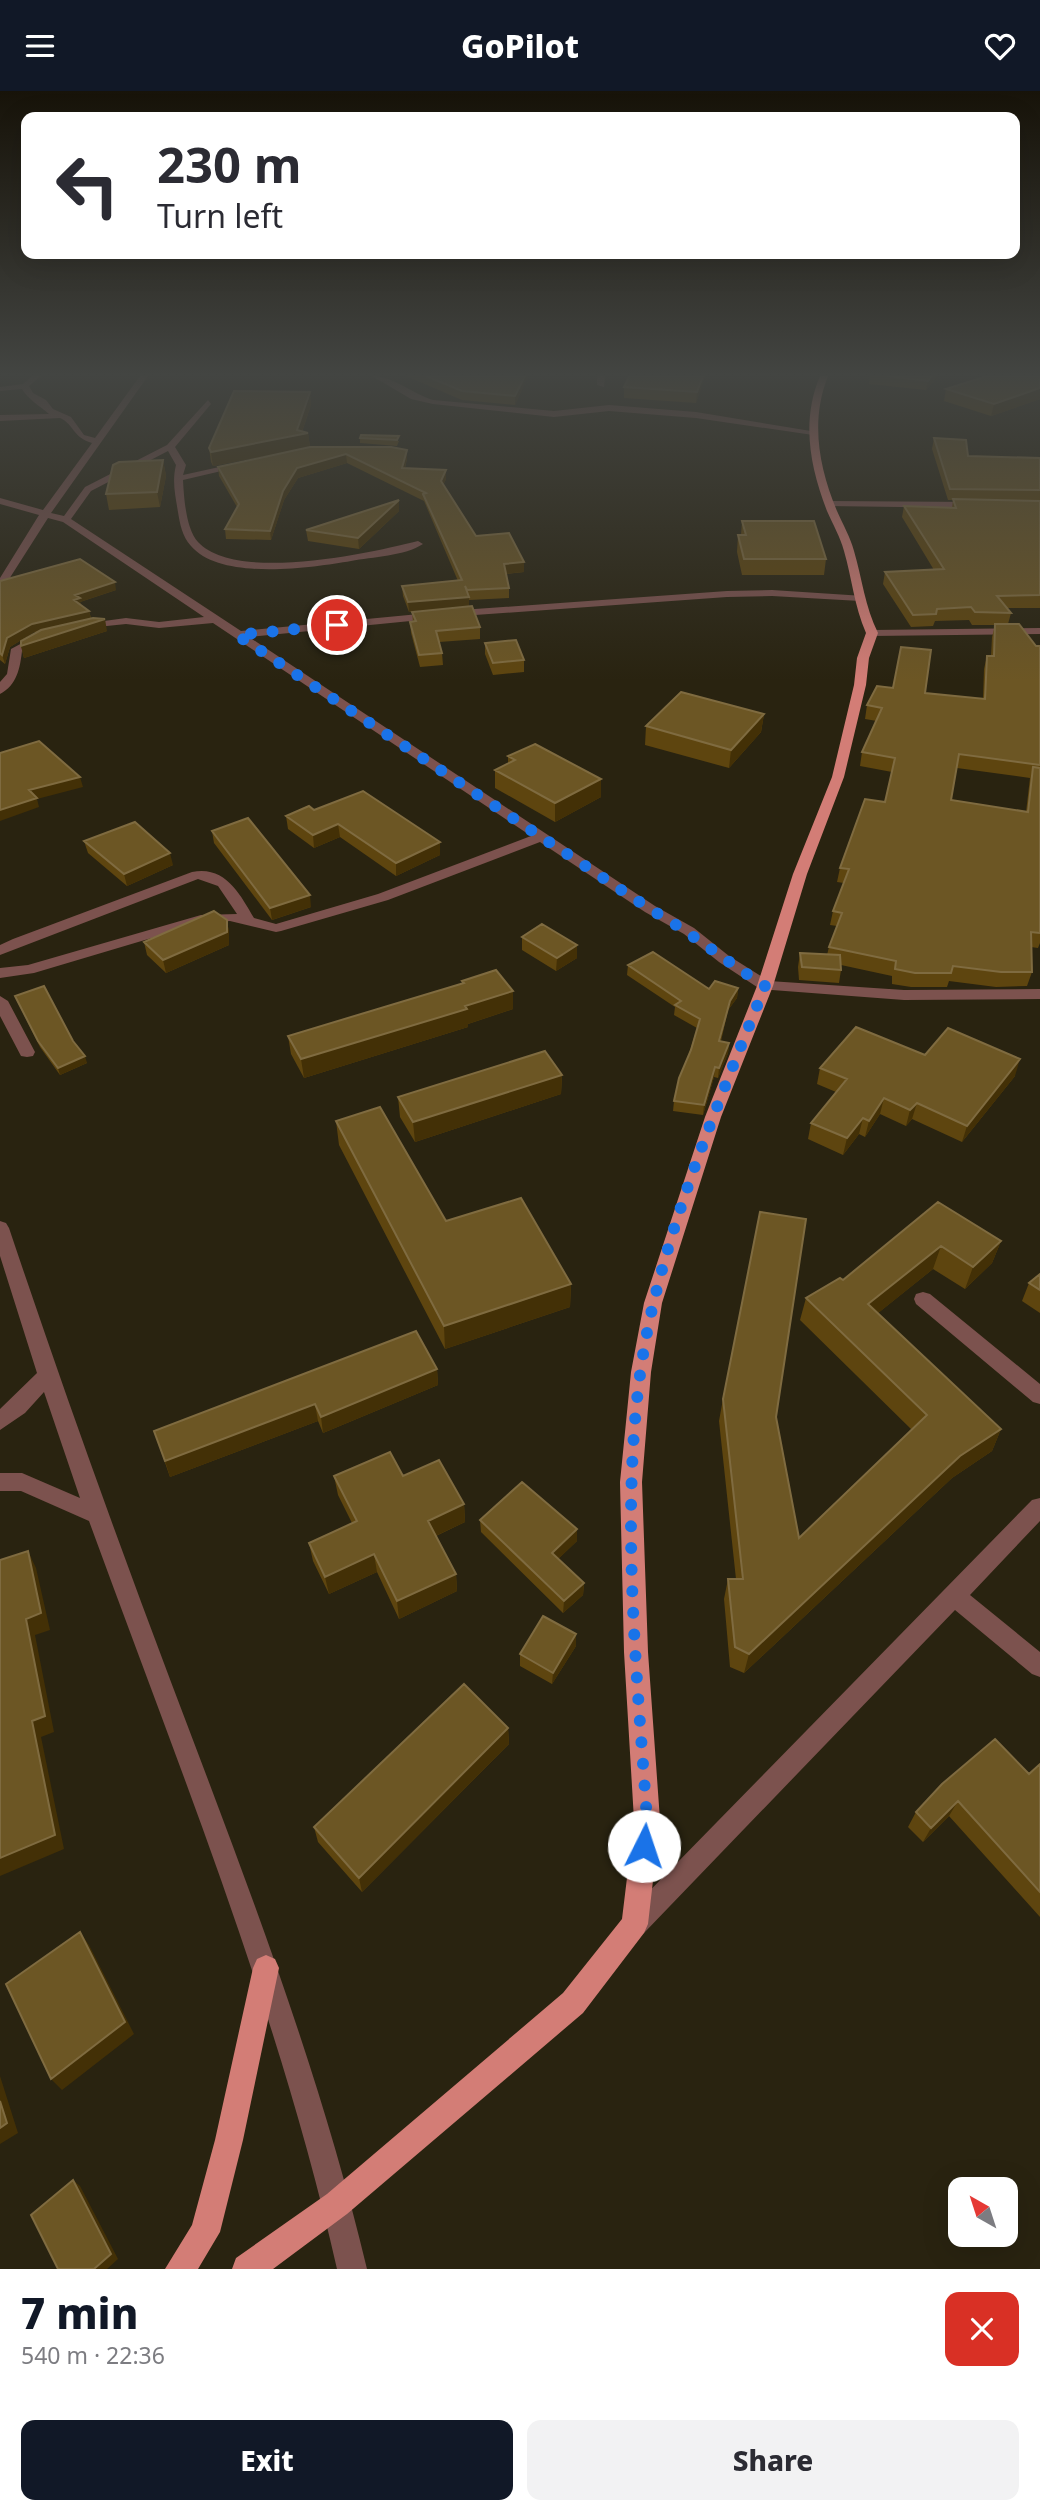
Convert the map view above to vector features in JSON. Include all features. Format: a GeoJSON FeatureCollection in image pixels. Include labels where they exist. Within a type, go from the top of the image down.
{"type":"FeatureCollection","features":[{"type":"Feature","properties":{"kind":"main road"},"geometry":{"type":"LineString","coordinates":[[247,2269],[337,2204],[573,2003],[635,1924],[647,1820],[636,1652],[631,1482],[640,1372],[653,1303],[671,1238],[713,1117],[765,986],[800,874],[838,776],[853,719],[863,658],[872,633],[862,615],[846,541],[830,504],[823,478]]}},
{"type":"Feature","properties":{"kind":"main road"},"geometry":{"type":"LineString","coordinates":[[180,2269],[205,2232],[229,2140],[266,1968]]}},
{"type":"Feature","properties":{"kind":"street"},"geometry":{"type":"LineString","coordinates":[[0,585],[73,478]]}},
{"type":"Feature","properties":{"kind":"street"},"geometry":{"type":"LineString","coordinates":[[66,520],[88,489],[110,478]]}},
{"type":"Feature","properties":{"kind":"street"},"geometry":{"type":"LineString","coordinates":[[183,478],[177,479],[188,533],[197,546],[215,558],[237,563],[308,565],[371,556],[418,544]]}},
{"type":"Feature","properties":{"kind":"street"},"geometry":{"type":"LineString","coordinates":[[0,501],[66,520],[650,909],[689,931],[724,959],[765,986],[904,995],[1040,994]]}},
{"type":"Feature","properties":{"kind":"street"},"geometry":{"type":"LineString","coordinates":[[830,504],[988,505]]}},
{"type":"Feature","properties":{"kind":"street"},"geometry":{"type":"LineString","coordinates":[[237,635],[461,613],[714,595],[772,593],[860,598]]}},
{"type":"Feature","properties":{"kind":"street"},"geometry":{"type":"LineString","coordinates":[[73,629],[126,621],[159,625],[215,619]]}},
{"type":"Feature","properties":{"kind":"street"},"geometry":{"type":"LineString","coordinates":[[872,633],[1040,631]]}},
{"type":"Feature","properties":{"kind":"street"},"geometry":{"type":"LineString","coordinates":[[0,690],[13,674],[17,649],[50,635]]}},
{"type":"Feature","properties":{"kind":"street"},"geometry":{"type":"LineString","coordinates":[[0,973],[29,970],[201,919],[247,919],[261,926],[276,927],[383,897],[542,836]]}},
{"type":"Feature","properties":{"kind":"street"},"geometry":{"type":"LineString","coordinates":[[0,951],[197,875],[217,877],[227,885],[247,919]]}},
{"type":"Feature","properties":{"kind":"street"},"geometry":{"type":"LineString","coordinates":[[0,1001],[27,1052]]}},
{"type":"Feature","properties":{"kind":"street"},"geometry":{"type":"LineString","coordinates":[[0,1228],[97,1515],[266,1968],[337,2204],[352,2269]]}},
{"type":"Feature","properties":{"kind":"street"},"geometry":{"type":"LineString","coordinates":[[923,1299],[1040,1396]]}},
{"type":"Feature","properties":{"kind":"street"},"geometry":{"type":"LineString","coordinates":[[0,1421],[18,1407],[48,1375]]}},
{"type":"Feature","properties":{"kind":"street"},"geometry":{"type":"LineString","coordinates":[[0,1482],[22,1482],[97,1515]]}},
{"type":"Feature","properties":{"kind":"street"},"geometry":{"type":"LineString","coordinates":[[635,1924],[1040,1507]]}},
{"type":"Feature","properties":{"kind":"street"},"geometry":{"type":"LineString","coordinates":[[953,1595],[1040,1666]]}},
{"type":"Feature","properties":{"kind":"building"},"geometry":{"type":"Polygon","coordinates":[[[110,478],[160,478],[157,492],[106,494],[110,478]]]}},
{"type":"Feature","properties":{"kind":"building"},"geometry":{"type":"Polygon","coordinates":[[[224,478],[291,478],[283,491],[270,531],[225,529],[239,504],[224,478]]]}},
{"type":"Feature","properties":{"kind":"building"},"geometry":{"type":"Polygon","coordinates":[[[394,478],[443,478],[441,481],[476,536],[509,533],[524,562],[504,564],[509,588],[467,590],[465,586],[469,597],[408,602],[402,586],[462,580],[423,494],[426,493],[394,478]]]}},
{"type":"Feature","properties":{"kind":"building"},"geometry":{"type":"Polygon","coordinates":[[[946,478],[1040,478],[1040,490],[950,489],[946,478]]]}},
{"type":"Feature","properties":{"kind":"building"},"geometry":{"type":"Polygon","coordinates":[[[953,499],[1040,501],[1040,595],[997,596],[1011,613],[975,612],[971,607],[937,609],[936,614],[913,615],[885,572],[944,569],[904,506],[956,508],[953,499]]]}},
{"type":"Feature","properties":{"kind":"building"},"geometry":{"type":"Polygon","coordinates":[[[399,500],[358,538],[306,530],[399,500]]]}},
{"type":"Feature","properties":{"kind":"building"},"geometry":{"type":"Polygon","coordinates":[[[742,521],[814,521],[826,559],[744,559],[738,535],[746,535],[742,521]]]}},
{"type":"Feature","properties":{"kind":"building"},"geometry":{"type":"Polygon","coordinates":[[[80,559],[115,582],[75,595],[80,598],[74,600],[89,611],[32,624],[7,638],[2,655],[0,581],[80,559]]]}},
{"type":"Feature","properties":{"kind":"building"},"geometry":{"type":"Polygon","coordinates":[[[472,606],[480,627],[436,631],[442,653],[419,655],[410,622],[416,621],[412,612],[472,606]]]}},
{"type":"Feature","properties":{"kind":"building"},"geometry":{"type":"Polygon","coordinates":[[[93,618],[105,619],[21,646],[21,641],[41,630],[93,618]]]}},
{"type":"Feature","properties":{"kind":"building"},"geometry":{"type":"Polygon","coordinates":[[[995,624],[1019,624],[1036,646],[1040,646],[1040,765],[959,754],[951,800],[1028,812],[1033,767],[1040,768],[1040,933],[1031,932],[1032,972],[1001,972],[953,966],[951,973],[915,973],[895,969],[896,961],[829,947],[842,913],[833,911],[849,869],[840,868],[865,799],[885,802],[895,758],[862,752],[882,708],[867,705],[877,686],[893,688],[901,647],[931,650],[925,693],[985,699],[987,656],[994,656],[995,624]]]}},
{"type":"Feature","properties":{"kind":"building"},"geometry":{"type":"Polygon","coordinates":[[[516,640],[524,660],[493,663],[485,643],[516,640]]]}},
{"type":"Feature","properties":{"kind":"building"},"geometry":{"type":"Polygon","coordinates":[[[681,692],[764,714],[731,750],[646,726],[681,692]]]}},
{"type":"Feature","properties":{"kind":"building"},"geometry":{"type":"Polygon","coordinates":[[[39,741],[80,777],[29,790],[37,798],[0,810],[0,753],[39,741]]]}},
{"type":"Feature","properties":{"kind":"building"},"geometry":{"type":"Polygon","coordinates":[[[535,744],[601,779],[555,803],[495,770],[515,760],[508,756],[535,744]]]}},
{"type":"Feature","properties":{"kind":"building"},"geometry":{"type":"Polygon","coordinates":[[[363,791],[440,842],[396,863],[338,824],[313,835],[286,816],[309,806],[314,810],[363,791]]]}},
{"type":"Feature","properties":{"kind":"building"},"geometry":{"type":"Polygon","coordinates":[[[248,818],[310,895],[270,908],[212,831],[248,818]]]}},
{"type":"Feature","properties":{"kind":"building"},"geometry":{"type":"Polygon","coordinates":[[[135,822],[170,853],[124,874],[84,841],[135,822]]]}},
{"type":"Feature","properties":{"kind":"building"},"geometry":{"type":"Polygon","coordinates":[[[214,911],[227,920],[227,932],[163,960],[144,942],[214,911]]]}},
{"type":"Feature","properties":{"kind":"building"},"geometry":{"type":"Polygon","coordinates":[[[542,924],[577,945],[557,958],[522,937],[542,924]]]}},
{"type":"Feature","properties":{"kind":"building"},"geometry":{"type":"Polygon","coordinates":[[[653,952],[709,989],[715,981],[738,988],[730,1001],[719,1041],[729,1043],[719,1068],[715,1067],[704,1105],[674,1101],[679,1078],[700,1019],[675,1005],[681,1001],[628,965],[653,952]]]}},
{"type":"Feature","properties":{"kind":"building"},"geometry":{"type":"Polygon","coordinates":[[[800,953],[840,955],[841,970],[802,967],[800,953]]]}},
{"type":"Feature","properties":{"kind":"building"},"geometry":{"type":"Polygon","coordinates":[[[496,970],[513,991],[465,1006],[467,1009],[301,1059],[288,1036],[464,983],[462,981],[496,970]]]}},
{"type":"Feature","properties":{"kind":"building"},"geometry":{"type":"Polygon","coordinates":[[[44,986],[73,1041],[85,1056],[58,1068],[38,1041],[15,996],[44,986]]]}},
{"type":"Feature","properties":{"kind":"building"},"geometry":{"type":"Polygon","coordinates":[[[856,1027],[925,1055],[948,1028],[1020,1059],[967,1126],[917,1103],[910,1110],[884,1098],[869,1121],[863,1118],[847,1138],[811,1123],[847,1079],[820,1068],[856,1027]]]}},
{"type":"Feature","properties":{"kind":"building"},"geometry":{"type":"Polygon","coordinates":[[[545,1051],[562,1075],[413,1122],[398,1097],[545,1051]]]}},
{"type":"Feature","properties":{"kind":"building"},"geometry":{"type":"Polygon","coordinates":[[[380,1107],[446,1221],[521,1198],[571,1284],[444,1326],[336,1121],[380,1107]]]}},
{"type":"Feature","properties":{"kind":"building"},"geometry":{"type":"Polygon","coordinates":[[[938,1202],[1001,1241],[973,1267],[941,1246],[868,1304],[1001,1429],[960,1456],[749,1654],[735,1647],[728,1579],[743,1579],[723,1399],[760,1212],[806,1219],[776,1417],[799,1538],[927,1415],[806,1298],[840,1278],[843,1280],[938,1202]]]}},
{"type":"Feature","properties":{"kind":"building"},"geometry":{"type":"Polygon","coordinates":[[[1040,1274],[1040,1290],[1029,1283],[1040,1274]]]}},
{"type":"Feature","properties":{"kind":"building"},"geometry":{"type":"Polygon","coordinates":[[[416,1331],[437,1369],[321,1417],[315,1404],[165,1461],[154,1431],[416,1331]]]}},
{"type":"Feature","properties":{"kind":"building"},"geometry":{"type":"Polygon","coordinates":[[[390,1452],[403,1476],[439,1460],[464,1504],[428,1521],[456,1574],[397,1601],[374,1554],[325,1577],[309,1543],[357,1521],[334,1476],[390,1452]]]}},
{"type":"Feature","properties":{"kind":"building"},"geometry":{"type":"Polygon","coordinates":[[[522,1482],[577,1529],[552,1553],[584,1583],[564,1601],[480,1520],[522,1482]]]}},
{"type":"Feature","properties":{"kind":"building"},"geometry":{"type":"Polygon","coordinates":[[[28,1551],[41,1613],[26,1619],[45,1716],[32,1721],[55,1835],[0,1858],[0,1560],[28,1551]]]}},
{"type":"Feature","properties":{"kind":"building"},"geometry":{"type":"Polygon","coordinates":[[[543,1616],[576,1634],[553,1673],[520,1654],[543,1616]]]}},
{"type":"Feature","properties":{"kind":"building"},"geometry":{"type":"Polygon","coordinates":[[[464,1684],[508,1728],[359,1878],[314,1827],[464,1684]]]}},
{"type":"Feature","properties":{"kind":"building"},"geometry":{"type":"Polygon","coordinates":[[[995,1739],[1029,1774],[1040,1764],[1040,1892],[958,1801],[931,1828],[916,1812],[942,1784],[995,1739]]]}},
{"type":"Feature","properties":{"kind":"building"},"geometry":{"type":"Polygon","coordinates":[[[80,1932],[125,2022],[51,2079],[6,1984],[80,1932]]]}},
{"type":"Feature","properties":{"kind":"building"},"geometry":{"type":"Polygon","coordinates":[[[0,2101],[7,2123],[0,2128],[0,2101]]]}},
{"type":"Feature","properties":{"kind":"building"},"geometry":{"type":"Polygon","coordinates":[[[73,2180],[111,2254],[94,2269],[58,2269],[31,2215],[73,2180]]]}},
{"type":"Feature","properties":{"kind":"route"},"geometry":{"type":"LineString","coordinates":[[337,625],[237,635],[650,909],[689,931],[724,959],[765,986],[713,1117],[671,1238],[653,1303],[640,1372],[631,1482],[636,1652],[647,1820],[644,1846]]}}]}
